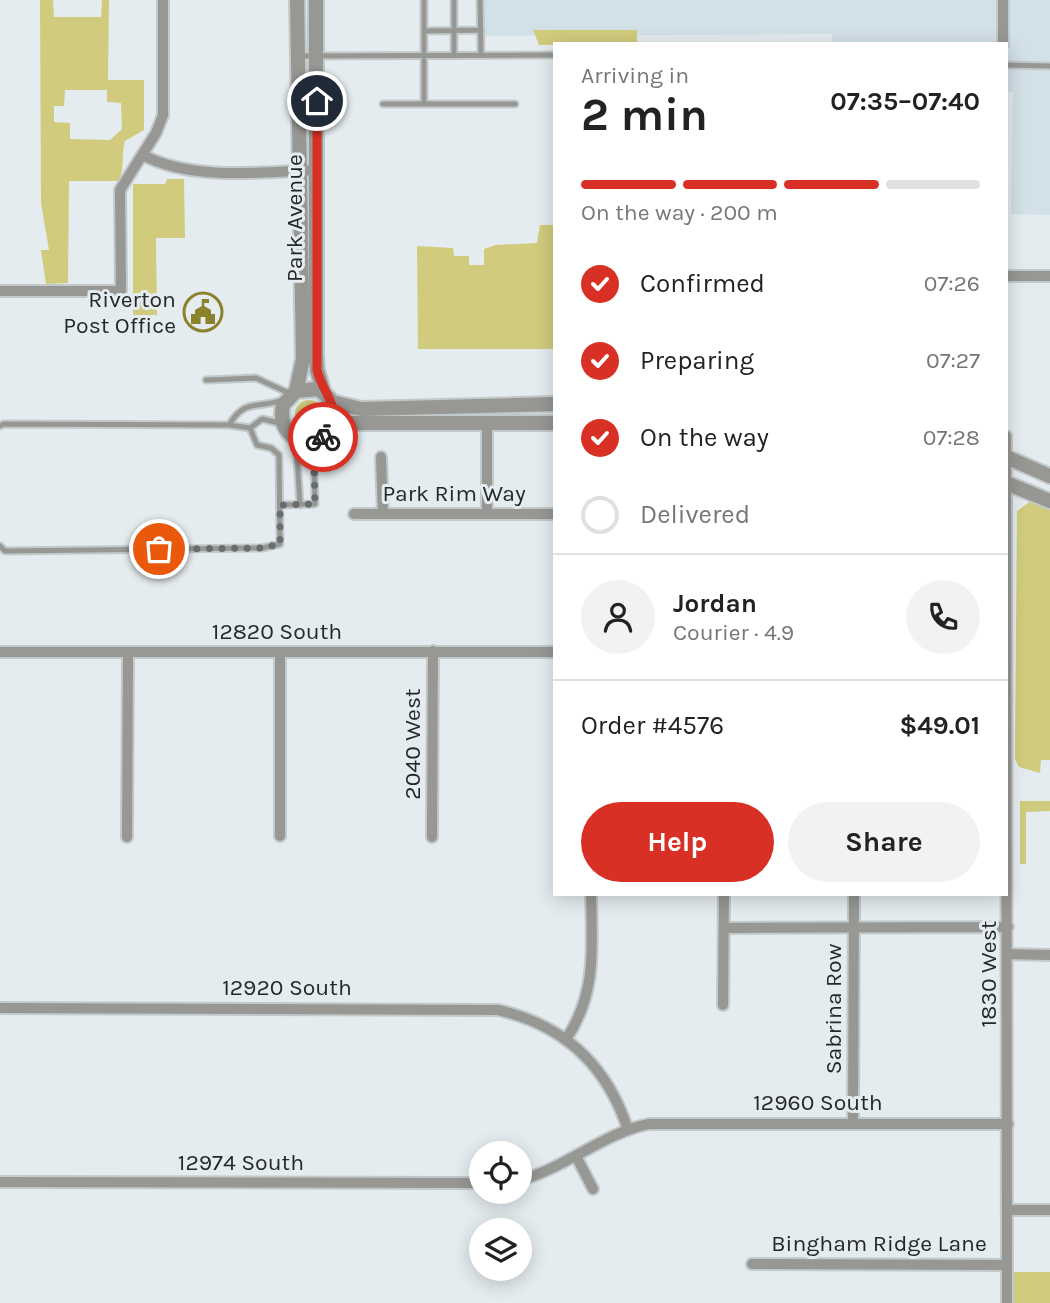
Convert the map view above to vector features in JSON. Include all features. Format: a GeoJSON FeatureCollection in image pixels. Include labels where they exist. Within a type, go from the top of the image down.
{"type":"FeatureCollection","features":[{"type":"Feature","properties":{"kind":"street"},"geometry":{"type":"LineString","coordinates":[[0,290],[121,291],[120,190],[143,155],[163,115],[163,0]]}},
{"type":"Feature","properties":{"kind":"street","name":"Park Avenue"},"geometry":{"type":"LineString","coordinates":[[284,426],[282,412],[291,395],[303,359],[297,0]]}},
{"type":"Feature","properties":{"kind":"street","name":"Park Avenue"},"geometry":{"type":"LineString","coordinates":[[316,0],[316,366],[335,410],[332,427]]}},
{"type":"Feature","properties":{"kind":"street"},"geometry":{"type":"LineString","coordinates":[[1003,0],[1003,42]]}},
{"type":"Feature","properties":{"kind":"street"},"geometry":{"type":"LineString","coordinates":[[143,155],[162,165],[190,171],[317,170]]}},
{"type":"Feature","properties":{"kind":"street"},"geometry":{"type":"LineString","coordinates":[[1008,276],[1050,276]]}},
{"type":"Feature","properties":{"kind":"street"},"geometry":{"type":"LineString","coordinates":[[291,395],[310,388],[328,398],[361,409],[553,404]]}},
{"type":"Feature","properties":{"kind":"street"},"geometry":{"type":"LineString","coordinates":[[284,426],[295,438],[303,441],[321,439],[332,427],[360,422],[553,422]]}},
{"type":"Feature","properties":{"kind":"street"},"geometry":{"type":"LineString","coordinates":[[487,422],[487,514]]}},
{"type":"Feature","properties":{"kind":"street"},"geometry":{"type":"LineString","coordinates":[[381,457],[383,514]]}},
{"type":"Feature","properties":{"kind":"street"},"geometry":{"type":"LineString","coordinates":[[1008,458],[1050,476]]}},
{"type":"Feature","properties":{"kind":"street"},"geometry":{"type":"LineString","coordinates":[[1008,483],[1050,501]]}},
{"type":"Feature","properties":{"kind":"street","name":"Park Rim Way"},"geometry":{"type":"LineString","coordinates":[[354,514],[553,514]]}},
{"type":"Feature","properties":{"kind":"street","name":"2040 West"},"geometry":{"type":"LineString","coordinates":[[432,837],[433,651]]}},
{"type":"Feature","properties":{"kind":"street","name":"12820 South"},"geometry":{"type":"LineString","coordinates":[[0,652],[553,652]]}},
{"type":"Feature","properties":{"kind":"street"},"geometry":{"type":"LineString","coordinates":[[127,837],[128,652]]}},
{"type":"Feature","properties":{"kind":"street"},"geometry":{"type":"LineString","coordinates":[[280,652],[280,836]]}},
{"type":"Feature","properties":{"kind":"street"},"geometry":{"type":"LineString","coordinates":[[567,1038],[583,1011],[590,988],[591,896]]}},
{"type":"Feature","properties":{"kind":"street"},"geometry":{"type":"LineString","coordinates":[[723,1005],[724,896]]}},
{"type":"Feature","properties":{"kind":"street","name":"Sabrina Row"},"geometry":{"type":"LineString","coordinates":[[853,1123],[854,896]]}},
{"type":"Feature","properties":{"kind":"street","name":"1830 West"},"geometry":{"type":"LineString","coordinates":[[1007,1303],[1008,896]]}},
{"type":"Feature","properties":{"kind":"street"},"geometry":{"type":"LineString","coordinates":[[724,928],[1008,927]]}},
{"type":"Feature","properties":{"kind":"street"},"geometry":{"type":"LineString","coordinates":[[1009,954],[1050,955]]}},
{"type":"Feature","properties":{"kind":"street","name":"12920 South"},"geometry":{"type":"LineString","coordinates":[[0,1008],[480,1008],[517,1014],[567,1038],[584,1052],[610,1085],[628,1130]]}},
{"type":"Feature","properties":{"kind":"street","name":"12960 South"},"geometry":{"type":"LineString","coordinates":[[628,1130],[670,1123],[1008,1124]]}},
{"type":"Feature","properties":{"kind":"street"},"geometry":{"type":"LineString","coordinates":[[532,1175],[628,1130]]}},
{"type":"Feature","properties":{"kind":"street"},"geometry":{"type":"LineString","coordinates":[[576,1156],[593,1189]]}},
{"type":"Feature","properties":{"kind":"street","name":"12974 South"},"geometry":{"type":"LineString","coordinates":[[0,1182],[469,1183]]}},
{"type":"Feature","properties":{"kind":"street"},"geometry":{"type":"LineString","coordinates":[[1008,1210],[1050,1210]]}},
{"type":"Feature","properties":{"kind":"street","name":"Bingham Ridge Lane"},"geometry":{"type":"LineString","coordinates":[[752,1264],[1007,1265]]}},
{"type":"Feature","properties":{"kind":"lane"},"geometry":{"type":"LineString","coordinates":[[424,0],[424,104]]}},
{"type":"Feature","properties":{"kind":"lane"},"geometry":{"type":"LineString","coordinates":[[454,0],[454,55]]}},
{"type":"Feature","properties":{"kind":"lane"},"geometry":{"type":"LineString","coordinates":[[480,0],[481,55]]}},
{"type":"Feature","properties":{"kind":"lane"},"geometry":{"type":"LineString","coordinates":[[424,30],[481,30]]}},
{"type":"Feature","properties":{"kind":"lane"},"geometry":{"type":"LineString","coordinates":[[298,56],[553,55]]}},
{"type":"Feature","properties":{"kind":"lane"},"geometry":{"type":"LineString","coordinates":[[1008,65],[1050,66]]}},
{"type":"Feature","properties":{"kind":"lane"},"geometry":{"type":"LineString","coordinates":[[383,104],[514,104]]}},
{"type":"Feature","properties":{"kind":"lane"},"geometry":{"type":"LineString","coordinates":[[206,380],[256,378],[291,395]]}},
{"type":"Feature","properties":{"kind":"lane"},"geometry":{"type":"LineString","coordinates":[[229,425],[236,413],[247,406],[291,395]]}},
{"type":"Feature","properties":{"kind":"lane"},"geometry":{"type":"LineString","coordinates":[[0,426],[229,425],[250,428],[262,419],[284,426]]}},
{"type":"Feature","properties":{"kind":"lane"},"geometry":{"type":"LineString","coordinates":[[0,546],[5,551],[262,548],[280,544],[279,455],[271,448],[257,445],[250,428]]}},
{"type":"Feature","properties":{"kind":"lane"},"geometry":{"type":"LineString","coordinates":[[295,438],[300,505]]}},
{"type":"Feature","properties":{"kind":"lane"},"geometry":{"type":"LineString","coordinates":[[280,505],[315,504],[314,461],[321,439]]}},
{"type":"Feature","properties":{"kind":"shaded area"},"geometry":{"type":"Polygon","coordinates":[[[40,0],[53,0],[54,17],[101,17],[102,0],[109,0],[108,80],[144,80],[144,130],[125,141],[119,181],[69,181],[68,283],[46,284],[41,250],[49,250],[41,203],[40,0]],[[65,90],[64,106],[54,106],[54,122],[70,123],[70,139],[110,140],[122,129],[121,103],[107,102],[107,90],[65,90]]]}},
{"type":"Feature","properties":{"kind":"shaded area"},"geometry":{"type":"Polygon","coordinates":[[[484,0],[1050,0],[1050,215],[1011,214],[1013,92],[1008,91],[1008,42],[832,42],[832,34],[484,36],[484,0]]]}},
{"type":"Feature","properties":{"kind":"shaded area"},"geometry":{"type":"Polygon","coordinates":[[[533,30],[637,30],[637,42],[553,42],[553,45],[539,45],[533,30]]]}},
{"type":"Feature","properties":{"kind":"shaded area"},"geometry":{"type":"Polygon","coordinates":[[[167,179],[184,179],[185,238],[156,238],[157,315],[133,315],[133,184],[165,184],[167,179]]]}},
{"type":"Feature","properties":{"kind":"shaded area"},"geometry":{"type":"Polygon","coordinates":[[[540,225],[553,225],[553,349],[418,349],[417,246],[453,248],[454,256],[469,256],[469,265],[484,265],[484,249],[496,245],[537,243],[540,225]]]}},
{"type":"Feature","properties":{"kind":"shaded area"},"geometry":{"type":"Polygon","coordinates":[[[309,400],[319,404],[323,414],[319,424],[309,428],[299,424],[295,414],[299,404],[309,400]]]}},
{"type":"Feature","properties":{"kind":"shaded area"},"geometry":{"type":"Polygon","coordinates":[[[1032,500],[1050,507],[1050,760],[1041,760],[1040,773],[1019,767],[1015,759],[1017,511],[1032,500]]]}},
{"type":"Feature","properties":{"kind":"shaded area"},"geometry":{"type":"Polygon","coordinates":[[[1020,801],[1050,801],[1050,811],[1026,812],[1026,864],[1020,864],[1020,801]]]}},
{"type":"Feature","properties":{"kind":"shaded area"},"geometry":{"type":"Polygon","coordinates":[[[1014,1272],[1050,1272],[1050,1303],[1014,1303],[1014,1272]]]}},
{"type":"Feature","properties":{"kind":"way so far"},"geometry":{"type":"LineString","coordinates":[[159,549],[262,548],[280,544],[280,505],[315,504],[314,461],[323,437]]}},
{"type":"Feature","properties":{"kind":"place","name":"Riverton Post Office"},"geometry":{"type":"Point","coordinates":[203,312]}},
{"type":"Feature","properties":{"kind":"route"},"geometry":{"type":"LineString","coordinates":[[317,101],[317,370],[324,393],[335,410],[332,427],[323,437]]}}]}
